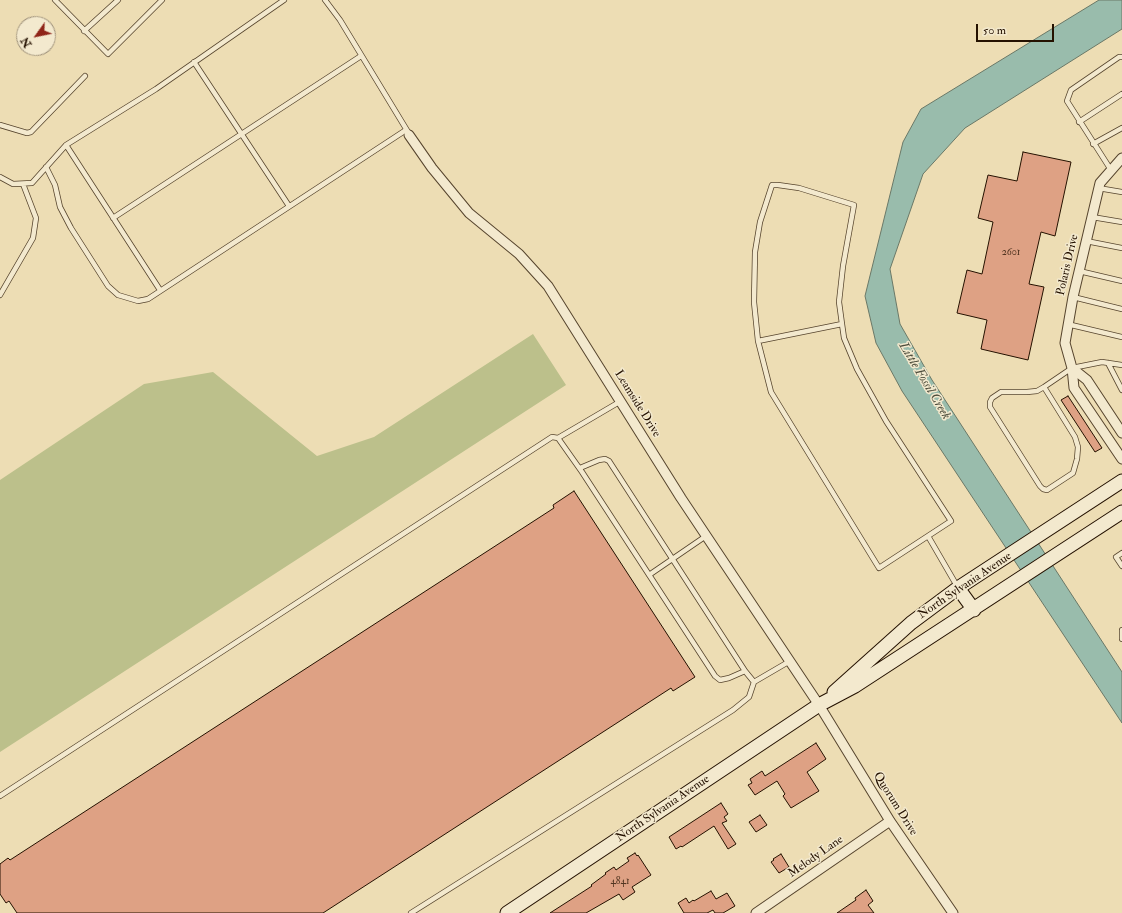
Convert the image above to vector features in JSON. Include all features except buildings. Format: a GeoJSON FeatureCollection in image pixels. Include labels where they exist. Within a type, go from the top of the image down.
{"type":"FeatureCollection","features":[{"type":"Feature","properties":{"kind":"street","name":"Leamside Drive"},"geometry":{"type":"LineString","coordinates":[[408,133],[432,168],[469,213],[520,254],[548,286],[681,498],[819,705]]}},
{"type":"Feature","properties":{"kind":"street","name":"Polaris Drive"},"geometry":{"type":"LineString","coordinates":[[1122,158],[1100,183],[1098,188],[1072,297],[1064,343],[1072,368],[1074,388],[1122,459]]}},
{"type":"Feature","properties":{"kind":"street"},"geometry":{"type":"LineString","coordinates":[[1111,170],[1122,168]]}},
{"type":"Feature","properties":{"kind":"street"},"geometry":{"type":"LineString","coordinates":[[1072,368],[1087,380],[1122,433]]}},
{"type":"Feature","properties":{"kind":"street","name":"North Sylvania Avenue"},"geometry":{"type":"LineString","coordinates":[[819,705],[911,623],[958,588],[1122,482]]}},
{"type":"Feature","properties":{"kind":"street","name":"North Sylvania Avenue"},"geometry":{"type":"LineString","coordinates":[[507,913],[819,705],[855,686],[974,610],[1057,554],[1116,520],[1122,512]]}},
{"type":"Feature","properties":{"kind":"street"},"geometry":{"type":"LineString","coordinates":[[958,588],[974,610]]}},
{"type":"Feature","properties":{"kind":"street","name":"Quorum Drive"},"geometry":{"type":"LineString","coordinates":[[819,705],[890,821],[953,913]]}},
{"type":"Feature","properties":{"kind":"street","name":"Melody Lane"},"geometry":{"type":"LineString","coordinates":[[756,913],[890,821]]}},
{"type":"Feature","properties":{"kind":"lane"},"geometry":{"type":"LineString","coordinates":[[56,0],[108,54],[162,0]]}},
{"type":"Feature","properties":{"kind":"lane"},"geometry":{"type":"LineString","coordinates":[[84,30],[118,0]]}},
{"type":"Feature","properties":{"kind":"lane"},"geometry":{"type":"LineString","coordinates":[[0,177],[12,184],[32,183],[66,145],[156,89],[284,0]]}},
{"type":"Feature","properties":{"kind":"lane"},"geometry":{"type":"LineString","coordinates":[[46,167],[55,185],[60,207],[71,228],[108,286],[118,295],[138,301],[148,298],[289,206],[408,133],[340,20],[325,0]]}},
{"type":"Feature","properties":{"kind":"lane"},"geometry":{"type":"LineString","coordinates":[[113,218],[361,56]]}},
{"type":"Feature","properties":{"kind":"lane"},"geometry":{"type":"LineString","coordinates":[[1111,170],[1067,101],[1071,90],[1119,57],[1122,57]]}},
{"type":"Feature","properties":{"kind":"lane"},"geometry":{"type":"LineString","coordinates":[[194,62],[289,206]]}},
{"type":"Feature","properties":{"kind":"lane"},"geometry":{"type":"LineString","coordinates":[[0,125],[27,133],[30,132],[85,76]]}},
{"type":"Feature","properties":{"kind":"lane"},"geometry":{"type":"LineString","coordinates":[[1079,122],[1122,94]]}},
{"type":"Feature","properties":{"kind":"lane"},"geometry":{"type":"LineString","coordinates":[[1093,144],[1122,128]]}},
{"type":"Feature","properties":{"kind":"lane"},"geometry":{"type":"LineString","coordinates":[[66,145],[160,290]]}},
{"type":"Feature","properties":{"kind":"lane"},"geometry":{"type":"LineString","coordinates":[[0,295],[33,238],[36,218],[23,184]]}},
{"type":"Feature","properties":{"kind":"lane"},"geometry":{"type":"LineString","coordinates":[[772,185],[799,188],[854,205],[839,302],[842,324],[844,338],[857,369],[879,409],[951,522],[879,568],[771,392],[758,341],[754,302],[755,252],[760,222],[772,185]]}},
{"type":"Feature","properties":{"kind":"lane"},"geometry":{"type":"LineString","coordinates":[[1098,188],[1122,192]]}},
{"type":"Feature","properties":{"kind":"lane"},"geometry":{"type":"LineString","coordinates":[[1092,217],[1122,222]]}},
{"type":"Feature","properties":{"kind":"lane"},"geometry":{"type":"LineString","coordinates":[[1086,241],[1122,248]]}},
{"type":"Feature","properties":{"kind":"lane"},"geometry":{"type":"LineString","coordinates":[[1079,271],[1122,281]]}},
{"type":"Feature","properties":{"kind":"lane"},"geometry":{"type":"LineString","coordinates":[[1072,297],[1122,309]]}},
{"type":"Feature","properties":{"kind":"lane"},"geometry":{"type":"LineString","coordinates":[[758,341],[842,324]]}},
{"type":"Feature","properties":{"kind":"lane"},"geometry":{"type":"LineString","coordinates":[[1067,324],[1122,337]]}},
{"type":"Feature","properties":{"kind":"lane"},"geometry":{"type":"LineString","coordinates":[[1044,387],[1075,437],[1078,447],[1077,459],[1073,473],[1047,490],[1043,490],[1040,486],[990,407],[992,398],[1001,392],[1037,391],[1072,368],[1102,362],[1122,365]]}},
{"type":"Feature","properties":{"kind":"lane"},"geometry":{"type":"LineString","coordinates":[[1108,363],[1122,390]]}},
{"type":"Feature","properties":{"kind":"lane"},"geometry":{"type":"LineString","coordinates":[[0,796],[552,438],[558,438],[621,401]]}},
{"type":"Feature","properties":{"kind":"lane"},"geometry":{"type":"LineString","coordinates":[[558,438],[580,468],[715,676],[720,680],[745,671]]}},
{"type":"Feature","properties":{"kind":"lane"},"geometry":{"type":"LineString","coordinates":[[580,468],[599,460],[605,459],[609,461],[745,671],[754,682]]}},
{"type":"Feature","properties":{"kind":"lane"},"geometry":{"type":"LineString","coordinates":[[649,575],[706,536]]}},
{"type":"Feature","properties":{"kind":"lane"},"geometry":{"type":"LineString","coordinates":[[928,536],[958,588]]}},
{"type":"Feature","properties":{"kind":"lane"},"geometry":{"type":"LineString","coordinates":[[1122,553],[1116,557],[1122,566]]}},
{"type":"Feature","properties":{"kind":"lane"},"geometry":{"type":"LineString","coordinates":[[1122,630],[1122,639]]}},
{"type":"Feature","properties":{"kind":"lane"},"geometry":{"type":"LineString","coordinates":[[411,913],[733,710],[748,697],[754,682],[790,661]]}},
{"type":"Feature","properties":{"kind":"green space"},"geometry":{"type":"Polygon","coordinates":[[[533,334],[566,385],[0,752],[0,480],[144,384],[213,372],[317,456],[374,437],[533,334]]]}},
{"type":"Feature","properties":{"kind":"water","name":"Little Fossil Creek"},"geometry":{"type":"Polygon","coordinates":[[[1099,0],[1122,0],[1122,29],[965,128],[923,174],[890,269],[900,324],[932,380],[1122,672],[1122,723],[902,391],[876,343],[865,296],[903,142],[921,109],[1099,0]]]}}]}
